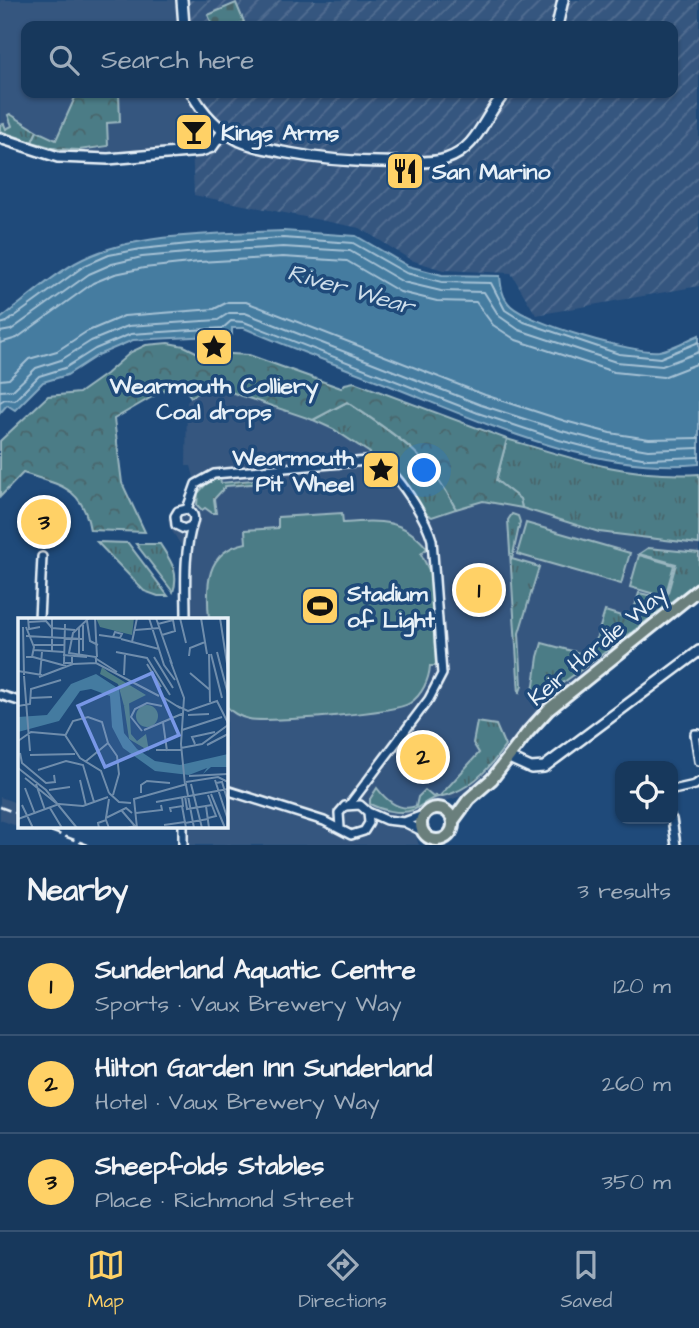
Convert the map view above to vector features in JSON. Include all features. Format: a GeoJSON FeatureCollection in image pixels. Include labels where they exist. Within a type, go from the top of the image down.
{"type":"FeatureCollection","features":[{"type":"Feature","properties":{"kind":"main road","name":"Keir Hardie Way"},"geometry":{"type":"LineString","coordinates":[[469,799],[492,779],[527,732],[548,710],[699,589]]}},
{"type":"Feature","properties":{"kind":"main road"},"geometry":{"type":"LineString","coordinates":[[469,799],[453,821],[450,835],[439,843],[423,837],[421,823],[423,815],[429,809],[469,799]]}},
{"type":"Feature","properties":{"kind":"main road"},"geometry":{"type":"LineString","coordinates":[[439,808],[449,812],[453,821]]}},
{"type":"Feature","properties":{"kind":"street"},"geometry":{"type":"LineString","coordinates":[[181,0],[183,21]]}},
{"type":"Feature","properties":{"kind":"street"},"geometry":{"type":"LineString","coordinates":[[558,21],[563,0]]}},
{"type":"Feature","properties":{"kind":"street"},"geometry":{"type":"LineString","coordinates":[[195,98],[204,113],[240,141],[318,159],[353,163],[430,162],[448,159],[467,147],[484,126],[494,104],[500,98]]}},
{"type":"Feature","properties":{"kind":"street"},"geometry":{"type":"LineString","coordinates":[[0,138],[58,157],[108,159],[201,151],[212,147],[224,131]]}},
{"type":"Feature","properties":{"kind":"street"},"geometry":{"type":"LineString","coordinates":[[187,509],[196,484],[214,474],[367,461],[379,463],[391,473],[429,528],[442,674],[429,699],[360,793],[339,813],[324,821]]}},
{"type":"Feature","properties":{"kind":"street"},"geometry":{"type":"LineString","coordinates":[[186,618],[187,544],[193,516],[187,509]]}},
{"type":"Feature","properties":{"kind":"street"},"geometry":{"type":"LineString","coordinates":[[187,509],[178,511],[174,516],[187,544]]}},
{"type":"Feature","properties":{"kind":"street"},"geometry":{"type":"LineString","coordinates":[[181,528],[191,526]]}},
{"type":"Feature","properties":{"kind":"street"},"geometry":{"type":"LineString","coordinates":[[39,618],[42,557]]}},
{"type":"Feature","properties":{"kind":"street"},"geometry":{"type":"LineString","coordinates":[[509,758],[531,768],[544,767],[699,651]]}},
{"type":"Feature","properties":{"kind":"street"},"geometry":{"type":"LineString","coordinates":[[0,695],[18,701]]}},
{"type":"Feature","properties":{"kind":"street"},"geometry":{"type":"LineString","coordinates":[[699,734],[695,734],[699,761]]}},
{"type":"Feature","properties":{"kind":"street"},"geometry":{"type":"LineString","coordinates":[[678,789],[699,782]]}},
{"type":"Feature","properties":{"kind":"street"},"geometry":{"type":"LineString","coordinates":[[228,791],[324,821],[355,835],[386,820]]}},
{"type":"Feature","properties":{"kind":"street"},"geometry":{"type":"LineString","coordinates":[[360,793],[360,805]]}},
{"type":"Feature","properties":{"kind":"street"},"geometry":{"type":"LineString","coordinates":[[350,804],[360,805],[386,820],[404,822],[423,815]]}},
{"type":"Feature","properties":{"kind":"street"},"geometry":{"type":"LineString","coordinates":[[367,828],[368,812]]}},
{"type":"Feature","properties":{"kind":"street"},"geometry":{"type":"LineString","coordinates":[[339,813],[340,828]]}},
{"type":"Feature","properties":{"kind":"street"},"geometry":{"type":"LineString","coordinates":[[404,822],[423,837]]}},
{"type":"Feature","properties":{"kind":"street"},"geometry":{"type":"LineString","coordinates":[[673,824],[676,845]]}},
{"type":"Feature","properties":{"kind":"shaded area"},"geometry":{"type":"Polygon","coordinates":[[[0,0],[176,0],[177,21],[21,21],[21,98],[190,98],[206,123],[201,147],[58,152],[0,134],[0,0]]]}},
{"type":"Feature","properties":{"kind":"shaded area"},"geometry":{"type":"Polygon","coordinates":[[[182,0],[699,0],[699,286],[536,315],[511,273],[443,270],[411,260],[360,228],[194,195],[190,98],[678,98],[678,21],[185,21],[182,0]]]}},
{"type":"Feature","properties":{"kind":"shaded area"},"geometry":{"type":"Polygon","coordinates":[[[209,386],[285,409],[333,429],[371,453],[369,457],[382,461],[432,517],[483,501],[522,508],[599,532],[699,544],[699,585],[624,645],[558,692],[480,782],[459,797],[428,806],[418,814],[415,834],[419,845],[179,845],[180,828],[228,828],[228,618],[184,618],[183,548],[170,528],[168,519],[172,509],[186,499],[195,481],[191,466],[186,466],[187,402],[194,394],[209,386]]]}},
{"type":"Feature","properties":{"kind":"shaded area"},"geometry":{"type":"Polygon","coordinates":[[[0,797],[18,804],[18,826],[0,820],[0,797]]]}},
{"type":"Feature","properties":{"kind":"shaded area"},"geometry":{"type":"Polygon","coordinates":[[[23,828],[38,828],[37,833],[23,828]]]}},
{"type":"Feature","properties":{"kind":"green space"},"geometry":{"type":"Polygon","coordinates":[[[236,3],[244,21],[211,21],[208,15],[236,3]]]}},
{"type":"Feature","properties":{"kind":"green space"},"geometry":{"type":"Polygon","coordinates":[[[75,98],[119,98],[120,122],[107,123],[108,146],[79,150],[58,149],[32,142],[37,131],[56,140],[75,98]]]}},
{"type":"Feature","properties":{"kind":"green space"},"geometry":{"type":"Polygon","coordinates":[[[8,115],[37,131],[32,142],[0,131],[0,125],[4,124],[6,129],[12,126],[8,115]]]}},
{"type":"Feature","properties":{"kind":"green space"},"geometry":{"type":"Polygon","coordinates":[[[168,343],[196,352],[249,355],[341,388],[354,382],[507,439],[496,480],[520,499],[522,508],[483,501],[456,509],[446,490],[410,447],[347,402],[313,420],[219,388],[209,387],[191,397],[183,386],[171,386],[114,419],[122,483],[145,532],[90,530],[82,505],[68,490],[23,473],[0,497],[0,441],[48,396],[79,393],[131,352],[146,345],[168,343]]]}},
{"type":"Feature","properties":{"kind":"green space"},"geometry":{"type":"Polygon","coordinates":[[[347,402],[396,436],[423,460],[446,490],[456,509],[432,517],[422,512],[382,461],[369,457],[370,453],[333,429],[313,420],[347,402]]]}},
{"type":"Feature","properties":{"kind":"green space"},"geometry":{"type":"Polygon","coordinates":[[[507,439],[601,466],[648,473],[699,474],[699,544],[599,532],[522,508],[520,499],[496,481],[507,439]]]}},
{"type":"Feature","properties":{"kind":"green space"},"geometry":{"type":"Polygon","coordinates":[[[220,478],[221,483],[263,479],[263,483],[226,486],[214,499],[216,513],[205,508],[202,510],[197,505],[198,493],[208,482],[220,478]]]}},
{"type":"Feature","properties":{"kind":"green space","name":"Stadium of Light"},"geometry":{"type":"Polygon","coordinates":[[[342,513],[343,523],[368,521],[399,526],[418,538],[427,548],[421,554],[430,572],[436,666],[430,666],[426,682],[418,696],[410,703],[358,714],[280,720],[249,719],[228,708],[228,618],[209,618],[211,572],[222,554],[246,543],[245,530],[278,528],[278,517],[342,513]]]}},
{"type":"Feature","properties":{"kind":"green space"},"geometry":{"type":"Polygon","coordinates":[[[512,514],[518,516],[520,522],[512,559],[539,567],[519,633],[522,686],[519,694],[508,520],[512,514]]]}},
{"type":"Feature","properties":{"kind":"green space"},"geometry":{"type":"Polygon","coordinates":[[[526,523],[630,553],[621,584],[517,554],[526,523]]]}},
{"type":"Feature","properties":{"kind":"green space"},"geometry":{"type":"Polygon","coordinates":[[[97,542],[128,543],[168,596],[144,591],[97,542]]]}},
{"type":"Feature","properties":{"kind":"green space"},"geometry":{"type":"Polygon","coordinates":[[[136,544],[160,544],[175,572],[173,592],[136,544]]]}},
{"type":"Feature","properties":{"kind":"green space"},"geometry":{"type":"Polygon","coordinates":[[[648,548],[699,553],[699,580],[560,685],[546,700],[532,699],[542,643],[591,656],[605,611],[631,619],[639,593],[666,599],[676,564],[639,554],[648,548]]]}},
{"type":"Feature","properties":{"kind":"green space"},"geometry":{"type":"Polygon","coordinates":[[[639,555],[674,565],[665,597],[630,587],[639,555]]]}},
{"type":"Feature","properties":{"kind":"green space"},"geometry":{"type":"Polygon","coordinates":[[[477,722],[496,725],[505,746],[494,761],[469,785],[439,797],[479,753],[473,743],[477,722]]]}},
{"type":"Feature","properties":{"kind":"green space"},"geometry":{"type":"Polygon","coordinates":[[[377,788],[389,801],[404,807],[416,806],[418,797],[425,790],[433,797],[439,797],[403,812],[385,810],[370,804],[377,788]]]}},
{"type":"Feature","properties":{"kind":"water","name":"River Wear"},"geometry":{"type":"Polygon","coordinates":[[[283,231],[356,236],[408,266],[442,275],[500,276],[506,299],[522,313],[538,321],[606,343],[659,351],[699,335],[699,464],[660,465],[621,461],[542,443],[466,416],[244,328],[232,328],[232,335],[133,340],[98,355],[67,375],[43,382],[15,410],[7,405],[0,413],[0,319],[62,271],[105,250],[154,239],[283,231]]]}},
{"type":"Feature","properties":{"kind":"railway"},"geometry":{"type":"LineString","coordinates":[[0,807],[18,814]]}},
{"type":"Feature","properties":{"kind":"railway"},"geometry":{"type":"LineString","coordinates":[[42,828],[88,845]]}},
{"type":"Feature","properties":{"kind":"place","name":"Kings Arms"},"geometry":{"type":"Point","coordinates":[194,132]}},
{"type":"Feature","properties":{"kind":"place","name":"San Marino"},"geometry":{"type":"Point","coordinates":[405,171]}},
{"type":"Feature","properties":{"kind":"place","name":"Wearmouth Colliery Coal drops"},"geometry":{"type":"Point","coordinates":[214,347]}},
{"type":"Feature","properties":{"kind":"place","name":"Wearmouth Pit Wheel"},"geometry":{"type":"Point","coordinates":[381,470]}},
{"type":"Feature","properties":{"kind":"place","name":"Sheepfolds Stables"},"geometry":{"type":"Point","coordinates":[44,522]}},
{"type":"Feature","properties":{"kind":"place","name":"Sunderland Aquatic Centre"},"geometry":{"type":"Point","coordinates":[479,590]}},
{"type":"Feature","properties":{"kind":"place","name":"Stadium of Light"},"geometry":{"type":"Point","coordinates":[320,606]}},
{"type":"Feature","properties":{"kind":"place","name":"Hilton Garden Inn Sunderland"},"geometry":{"type":"Point","coordinates":[423,757]}}]}
